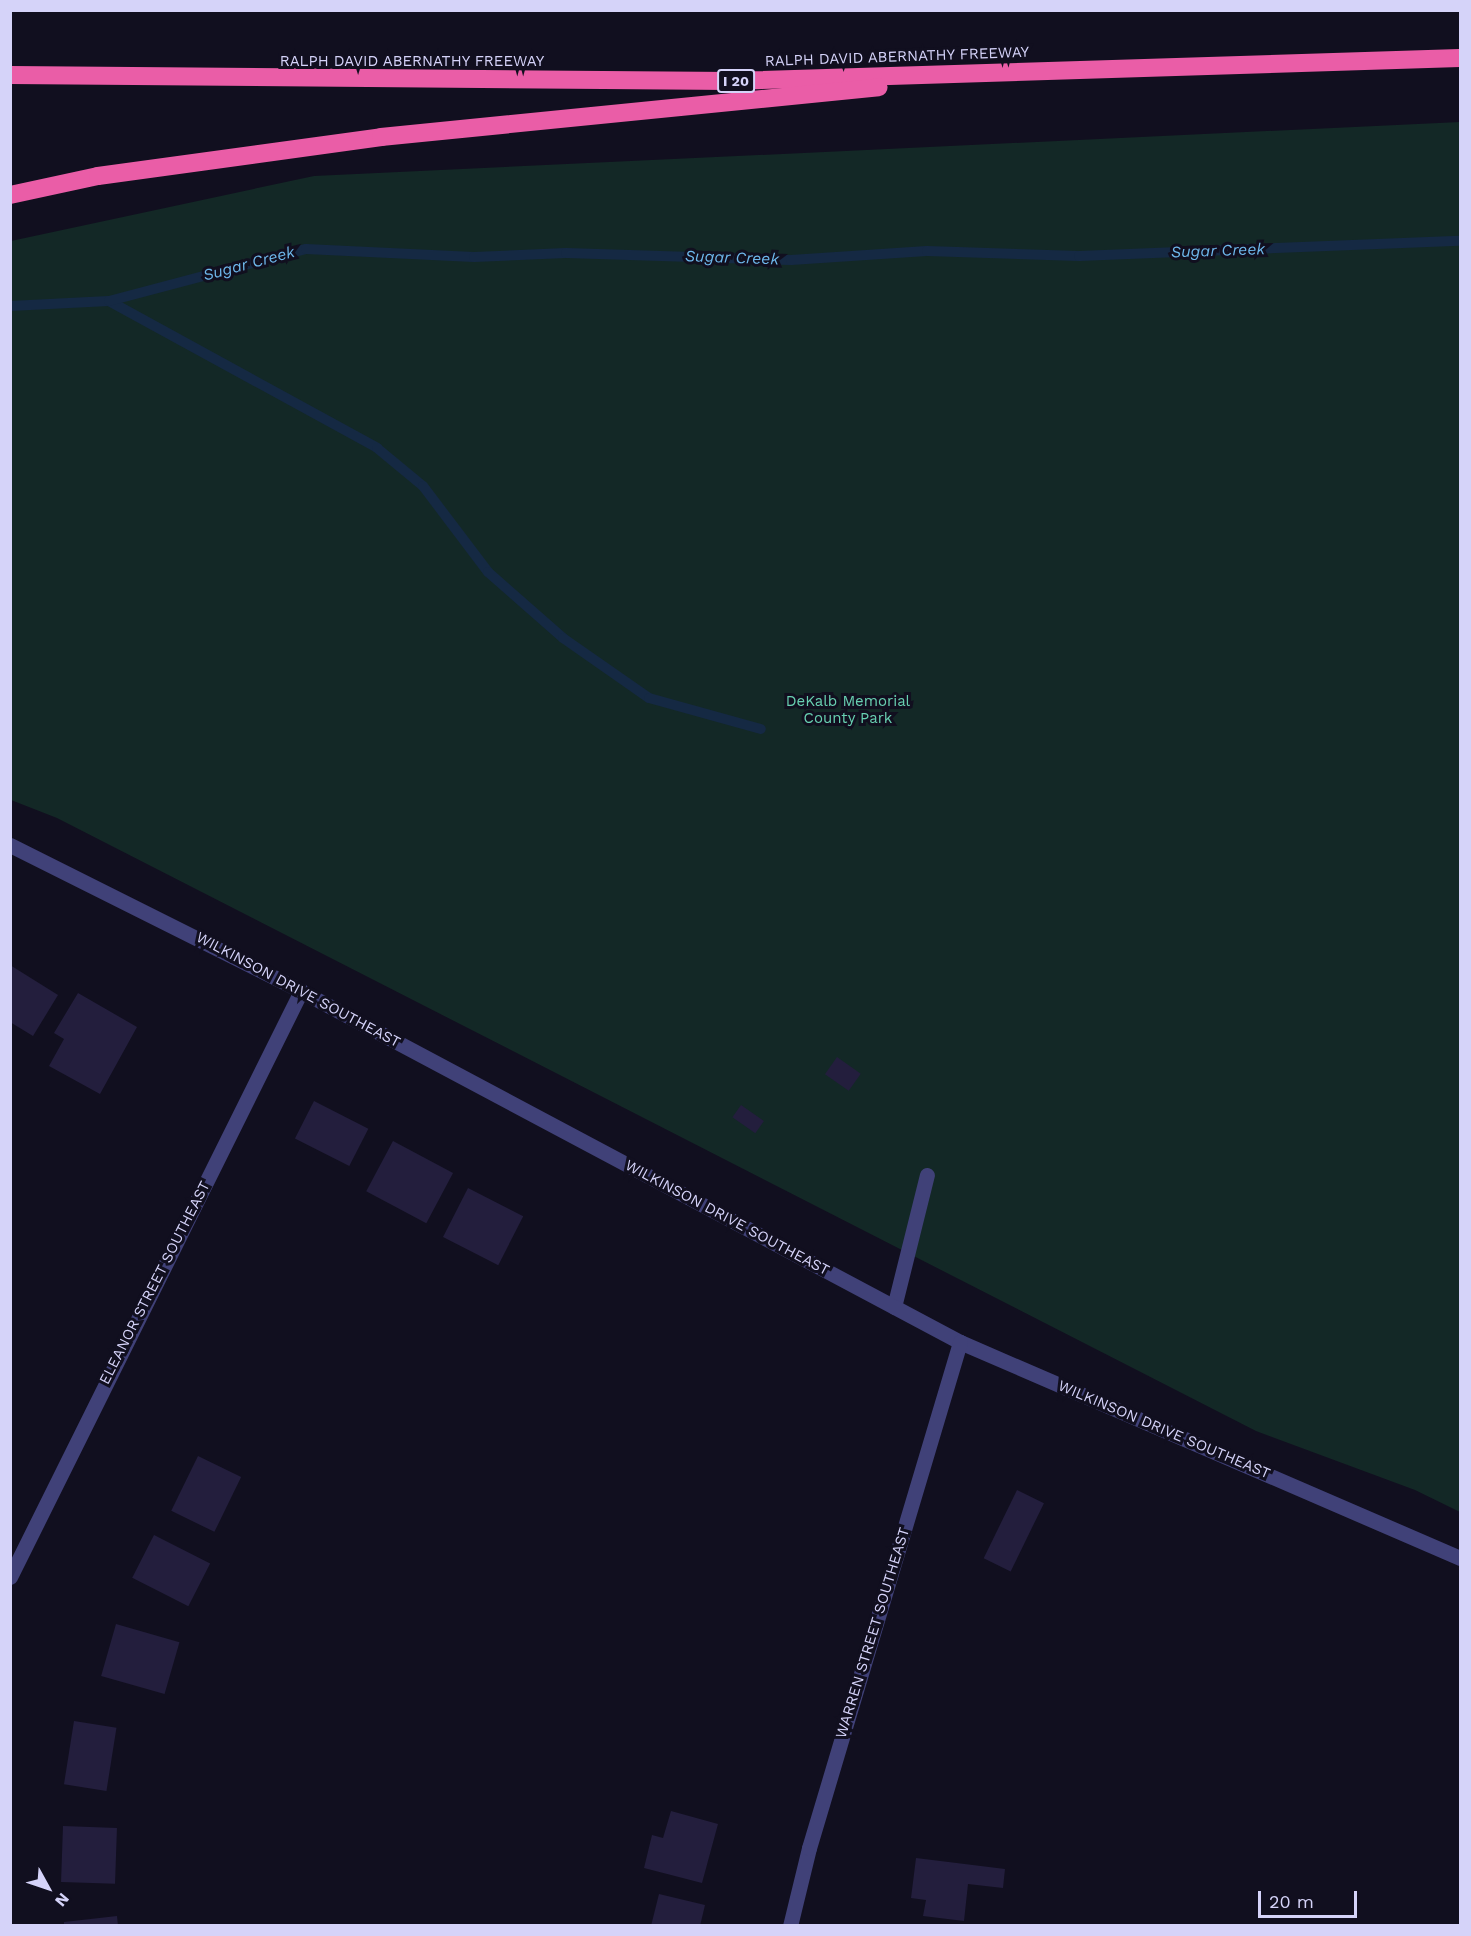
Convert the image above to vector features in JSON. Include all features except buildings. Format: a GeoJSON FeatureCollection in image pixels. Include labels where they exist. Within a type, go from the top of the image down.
{"type":"FeatureCollection","features":[{"type":"Feature","properties":{"kind":"highway","name":"RALPH DAVID ABERNATHY FREEWAY"},"geometry":{"type":"LineString","coordinates":[[10,75],[731,81],[1461,58]]}},
{"type":"Feature","properties":{"kind":"highway"},"geometry":{"type":"LineString","coordinates":[[10,195],[98,176],[381,137],[1055,69]]}},
{"type":"Feature","properties":{"kind":"street","name":"WILKINSON DRIVE SOUTHEAST"},"geometry":{"type":"LineString","coordinates":[[10,845],[301,991],[960,1342],[1461,1558]]}},
{"type":"Feature","properties":{"kind":"street","name":"ELEANOR STREET SOUTHEAST"},"geometry":{"type":"LineString","coordinates":[[10,1577],[14,1558],[301,991]]}},
{"type":"Feature","properties":{"kind":"street"},"geometry":{"type":"LineString","coordinates":[[894,1307],[927,1175]]}},
{"type":"Feature","properties":{"kind":"street","name":"WARREN STREET SOUTHEAST"},"geometry":{"type":"LineString","coordinates":[[790,1926],[809,1848],[960,1342]]}},
{"type":"Feature","properties":{"kind":"green space","name":"DeKalb Memorial County Park"},"geometry":{"type":"Polygon","coordinates":[[[1460,122],[1460,1512],[1415,1490],[1256,1431],[57,818],[11,800],[11,241],[314,176],[1460,122]]]}},
{"type":"Feature","properties":{"kind":"waterway","name":"Sugar Creek"},"geometry":{"type":"LineString","coordinates":[[10,306],[109,301],[306,249],[474,257],[566,253],[791,260],[927,251],[1079,256],[1460,241]]}},
{"type":"Feature","properties":{"kind":"waterway"},"geometry":{"type":"LineString","coordinates":[[109,301],[377,448],[423,486],[488,572],[563,638],[649,698],[761,729]]}}]}
